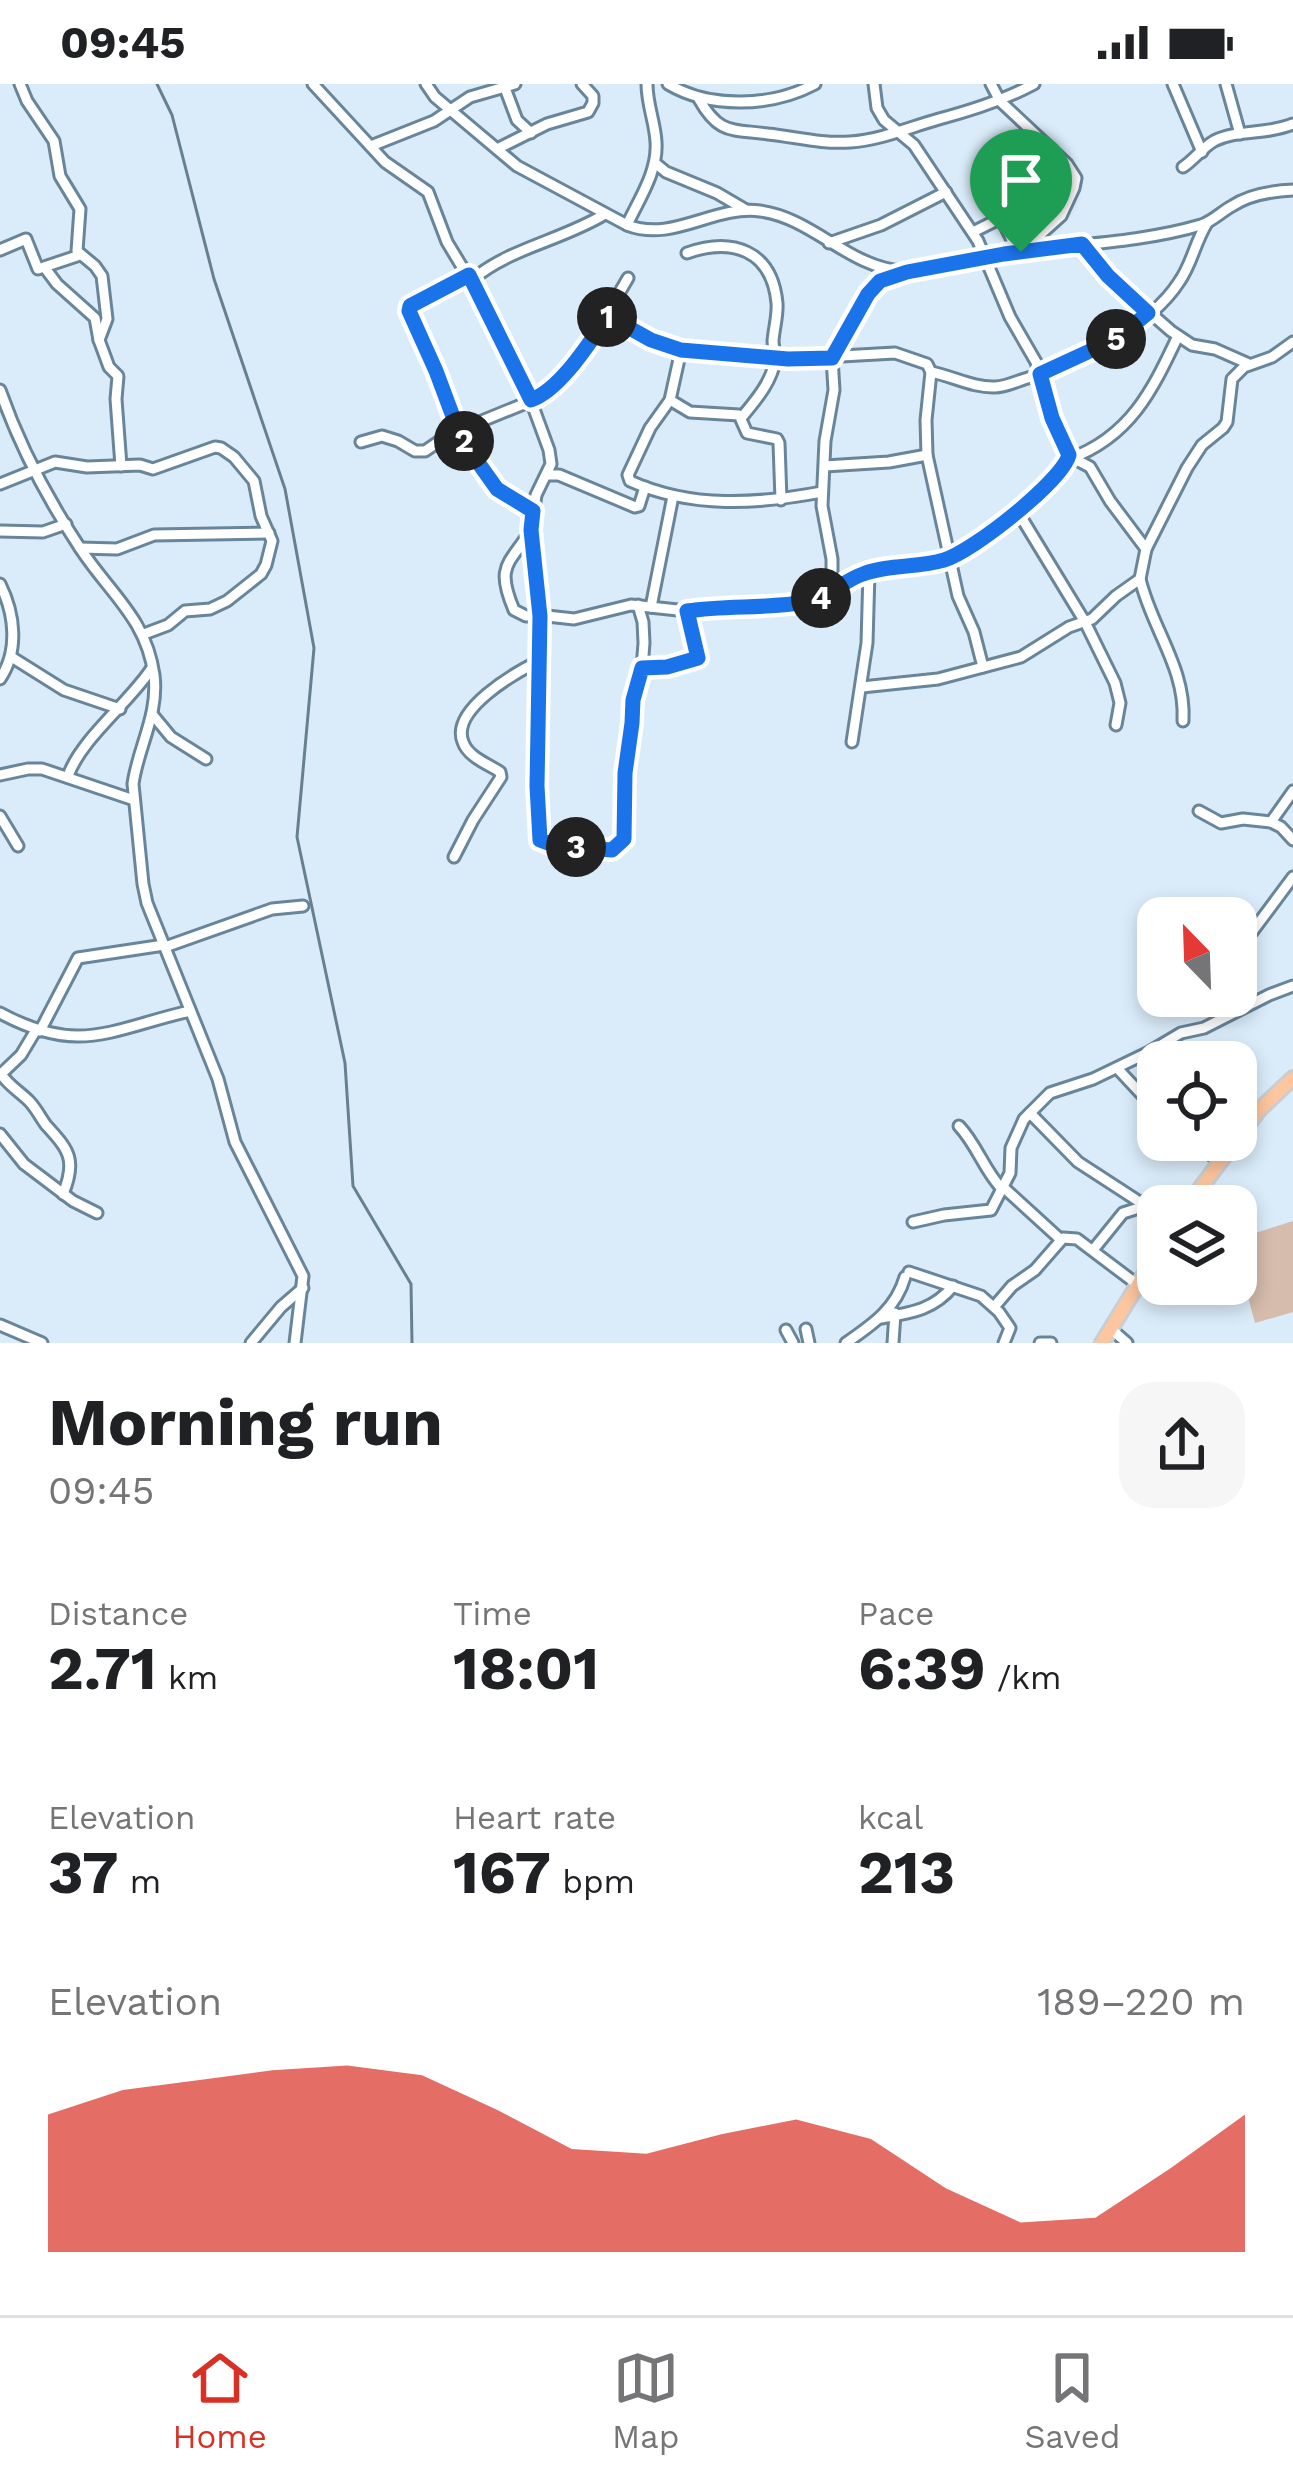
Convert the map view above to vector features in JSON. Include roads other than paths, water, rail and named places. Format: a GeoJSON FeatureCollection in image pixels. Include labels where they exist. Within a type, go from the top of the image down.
{"type":"FeatureCollection","features":[{"type":"Feature","properties":{"kind":"main road"},"geometry":{"type":"LineString","coordinates":[[1257,1113],[1293,1078]]}},
{"type":"Feature","properties":{"kind":"main road"},"geometry":{"type":"LineString","coordinates":[[1203,1185],[1221,1161]]}},
{"type":"Feature","properties":{"kind":"main road"},"geometry":{"type":"LineString","coordinates":[[1102,1343],[1137,1287]]}},
{"type":"Feature","properties":{"kind":"street"},"geometry":{"type":"LineString","coordinates":[[20,84],[49,130],[60,176],[80,208],[76,248],[102,276],[107,320],[99,340]]}},
{"type":"Feature","properties":{"kind":"street"},"geometry":{"type":"LineString","coordinates":[[313,84],[385,163],[428,192],[447,242],[531,400],[549,450],[551,464],[539,487],[531,530],[540,616],[539,838],[556,846],[612,850],[624,839],[625,773],[633,700],[642,668],[644,633],[638,605]]}},
{"type":"Feature","properties":{"kind":"street"},"geometry":{"type":"LineString","coordinates":[[426,84],[435,97],[517,166],[627,225],[658,232],[747,210]]}},
{"type":"Feature","properties":{"kind":"street"},"geometry":{"type":"LineString","coordinates":[[496,149],[547,124],[588,112],[593,96],[582,84]]}},
{"type":"Feature","properties":{"kind":"street"},"geometry":{"type":"LineString","coordinates":[[627,225],[655,163],[647,84]]}},
{"type":"Feature","properties":{"kind":"street"},"geometry":{"type":"LineString","coordinates":[[668,84],[699,99],[760,100],[798,93],[815,84]]}},
{"type":"Feature","properties":{"kind":"street"},"geometry":{"type":"LineString","coordinates":[[874,84],[879,113],[914,145],[973,232],[1040,374],[1052,418],[1071,459],[1090,467],[1146,549]]}},
{"type":"Feature","properties":{"kind":"street"},"geometry":{"type":"LineString","coordinates":[[991,84],[1000,101],[1076,178],[1061,216],[1020,252]]}},
{"type":"Feature","properties":{"kind":"street"},"geometry":{"type":"LineString","coordinates":[[699,99],[713,121],[728,130],[849,142],[1000,101],[1034,84]]}},
{"type":"Feature","properties":{"kind":"street"},"geometry":{"type":"LineString","coordinates":[[1173,84],[1202,152]]}},
{"type":"Feature","properties":{"kind":"street"},"geometry":{"type":"LineString","coordinates":[[1226,84],[1240,134]]}},
{"type":"Feature","properties":{"kind":"street"},"geometry":{"type":"LineString","coordinates":[[371,146],[424,126],[470,97],[510,86],[517,120],[531,133]]}},
{"type":"Feature","properties":{"kind":"street"},"geometry":{"type":"LineString","coordinates":[[1183,167],[1214,141],[1293,124]]}},
{"type":"Feature","properties":{"kind":"street"},"geometry":{"type":"LineString","coordinates":[[655,163],[747,210],[790,219],[868,264],[907,272]]}},
{"type":"Feature","properties":{"kind":"street"},"geometry":{"type":"LineString","coordinates":[[832,593],[822,492],[834,390],[832,358],[872,287],[907,272],[986,257],[1152,236],[1207,223],[1249,197],[1293,190]]}},
{"type":"Feature","properties":{"kind":"street"},"geometry":{"type":"LineString","coordinates":[[830,243],[881,225],[946,192]]}},
{"type":"Feature","properties":{"kind":"street"},"geometry":{"type":"LineString","coordinates":[[533,511],[497,489],[458,430],[409,309],[494,263],[583,228],[604,214]]}},
{"type":"Feature","properties":{"kind":"street"},"geometry":{"type":"LineString","coordinates":[[973,232],[1001,218],[1020,252]]}},
{"type":"Feature","properties":{"kind":"street"},"geometry":{"type":"LineString","coordinates":[[608,316],[651,340],[681,350],[775,358],[895,353],[922,360],[931,372],[991,387],[1040,374],[1116,339],[1180,281],[1207,223]]}},
{"type":"Feature","properties":{"kind":"street"},"geometry":{"type":"LineString","coordinates":[[0,250],[26,239],[36,267],[45,268],[80,255]]}},
{"type":"Feature","properties":{"kind":"street"},"geometry":{"type":"LineString","coordinates":[[1082,244],[1108,276],[1178,336],[1249,364]]}},
{"type":"Feature","properties":{"kind":"street"},"geometry":{"type":"LineString","coordinates":[[687,253],[719,246],[742,250],[766,266],[776,298],[775,358],[766,385],[742,417],[745,432],[779,442],[781,500]]}},
{"type":"Feature","properties":{"kind":"street"},"geometry":{"type":"LineString","coordinates":[[45,268],[95,318],[109,367],[118,376],[121,466]]}},
{"type":"Feature","properties":{"kind":"street"},"geometry":{"type":"LineString","coordinates":[[361,442],[382,436],[419,452],[458,430],[543,396],[608,316],[628,278]]}},
{"type":"Feature","properties":{"kind":"street"},"geometry":{"type":"LineString","coordinates":[[531,530],[507,563],[503,577],[514,610],[526,616],[574,620],[638,605],[687,611],[800,603],[832,593],[869,572],[950,558],[1018,512],[1071,459],[1127,425],[1178,336]]}},
{"type":"Feature","properties":{"kind":"street"},"geometry":{"type":"LineString","coordinates":[[1183,721],[1183,691],[1140,579],[1146,549],[1197,452],[1225,426],[1232,379],[1249,364],[1272,357],[1293,342]]}},
{"type":"Feature","properties":{"kind":"street"},"geometry":{"type":"LineString","coordinates":[[681,350],[670,400],[650,428],[628,475],[630,482],[674,496],[751,503],[822,492]]}},
{"type":"Feature","properties":{"kind":"street"},"geometry":{"type":"LineString","coordinates":[[931,372],[927,455],[958,596],[983,667]]}},
{"type":"Feature","properties":{"kind":"street"},"geometry":{"type":"LineString","coordinates":[[0,390],[4,413],[32,470],[80,548],[144,634],[154,679],[152,714],[135,768],[143,884],[218,1079],[235,1142],[303,1276],[295,1343]]}},
{"type":"Feature","properties":{"kind":"street"},"geometry":{"type":"LineString","coordinates":[[670,400],[690,412],[742,417]]}},
{"type":"Feature","properties":{"kind":"street"},"geometry":{"type":"LineString","coordinates":[[0,484],[55,462],[153,469],[215,447],[244,466],[254,481],[272,544],[261,574],[227,601],[210,609],[187,610],[144,634]]}},
{"type":"Feature","properties":{"kind":"street"},"geometry":{"type":"LineString","coordinates":[[825,466],[927,455]]}},
{"type":"Feature","properties":{"kind":"street"},"geometry":{"type":"LineString","coordinates":[[547,475],[559,475],[634,507],[645,488]]}},
{"type":"Feature","properties":{"kind":"street"},"geometry":{"type":"LineString","coordinates":[[651,607],[674,496]]}},
{"type":"Feature","properties":{"kind":"street"},"geometry":{"type":"LineString","coordinates":[[1018,512],[1085,622],[1118,690],[1116,725]]}},
{"type":"Feature","properties":{"kind":"street"},"geometry":{"type":"LineString","coordinates":[[0,531],[43,532],[66,524]]}},
{"type":"Feature","properties":{"kind":"street"},"geometry":{"type":"LineString","coordinates":[[80,548],[117,549],[154,535],[270,534]]}},
{"type":"Feature","properties":{"kind":"street"},"geometry":{"type":"LineString","coordinates":[[852,742],[869,618],[869,572]]}},
{"type":"Feature","properties":{"kind":"street"},"geometry":{"type":"LineString","coordinates":[[862,687],[938,680],[1021,657],[1085,622],[1140,579]]}},
{"type":"Feature","properties":{"kind":"street"},"geometry":{"type":"LineString","coordinates":[[0,584],[12,621],[13,658],[0,679]]}},
{"type":"Feature","properties":{"kind":"street"},"geometry":{"type":"LineString","coordinates":[[642,668],[698,658],[687,611]]}},
{"type":"Feature","properties":{"kind":"street"},"geometry":{"type":"LineString","coordinates":[[13,658],[64,690],[120,709]]}},
{"type":"Feature","properties":{"kind":"street"},"geometry":{"type":"LineString","coordinates":[[454,857],[502,777],[464,744],[465,722],[497,685],[538,662]]}},
{"type":"Feature","properties":{"kind":"street"},"geometry":{"type":"LineString","coordinates":[[68,776],[82,749],[152,667]]}},
{"type":"Feature","properties":{"kind":"street"},"geometry":{"type":"LineString","coordinates":[[152,714],[171,736],[206,759]]}},
{"type":"Feature","properties":{"kind":"street"},"geometry":{"type":"LineString","coordinates":[[0,775],[42,769],[134,800]]}},
{"type":"Feature","properties":{"kind":"street"},"geometry":{"type":"LineString","coordinates":[[1270,822],[1293,791]]}},
{"type":"Feature","properties":{"kind":"street"},"geometry":{"type":"LineString","coordinates":[[1199,812],[1221,823],[1270,822],[1293,840]]}},
{"type":"Feature","properties":{"kind":"street"},"geometry":{"type":"LineString","coordinates":[[0,816],[18,846]]}},
{"type":"Feature","properties":{"kind":"street"},"geometry":{"type":"LineString","coordinates":[[1257,925],[1293,878]]}},
{"type":"Feature","properties":{"kind":"street"},"geometry":{"type":"LineString","coordinates":[[63,1194],[71,1165],[63,1143],[1,1075],[38,1030],[78,958],[165,946],[272,909],[303,906]]}},
{"type":"Feature","properties":{"kind":"street"},"geometry":{"type":"LineString","coordinates":[[914,1222],[991,1210],[1011,1167],[1011,1148],[1024,1119],[1054,1091],[1117,1068],[1181,1033],[1204,1028],[1293,986]]}},
{"type":"Feature","properties":{"kind":"street"},"geometry":{"type":"LineString","coordinates":[[0,1013],[38,1030],[86,1037],[190,1011]]}},
{"type":"Feature","properties":{"kind":"street"},"geometry":{"type":"LineString","coordinates":[[1117,1068],[1137,1089]]}},
{"type":"Feature","properties":{"kind":"street"},"geometry":{"type":"LineString","coordinates":[[1030,1114],[1078,1162],[1137,1201]]}},
{"type":"Feature","properties":{"kind":"street"},"geometry":{"type":"LineString","coordinates":[[959,1126],[1002,1188],[1060,1239],[1074,1238],[1137,1284]]}},
{"type":"Feature","properties":{"kind":"street"},"geometry":{"type":"LineString","coordinates":[[1,1136],[24,1164],[98,1214]]}},
{"type":"Feature","properties":{"kind":"street"},"geometry":{"type":"LineString","coordinates":[[1093,1250],[1124,1213],[1137,1209]]}},
{"type":"Feature","properties":{"kind":"street"},"geometry":{"type":"LineString","coordinates":[[994,1307],[1035,1270],[1060,1239]]}},
{"type":"Feature","properties":{"kind":"street"},"geometry":{"type":"LineString","coordinates":[[846,1343],[881,1318],[907,1274],[981,1296],[1010,1328],[1004,1343]]}},
{"type":"Feature","properties":{"kind":"street"},"geometry":{"type":"LineString","coordinates":[[881,1318],[916,1312],[953,1286]]}},
{"type":"Feature","properties":{"kind":"street"},"geometry":{"type":"LineString","coordinates":[[251,1343],[303,1288]]}},
{"type":"Feature","properties":{"kind":"street"},"geometry":{"type":"LineString","coordinates":[[894,1301],[894,1343]]}},
{"type":"Feature","properties":{"kind":"street"},"geometry":{"type":"LineString","coordinates":[[0,1324],[42,1343]]}},
{"type":"Feature","properties":{"kind":"street"},"geometry":{"type":"LineString","coordinates":[[806,1329],[809,1343]]}},
{"type":"Feature","properties":{"kind":"street"},"geometry":{"type":"LineString","coordinates":[[1111,1329],[1127,1343]]}},
{"type":"Feature","properties":{"kind":"street"},"geometry":{"type":"LineString","coordinates":[[786,1330],[793,1343]]}},
{"type":"Feature","properties":{"kind":"street"},"geometry":{"type":"LineString","coordinates":[[1040,1343],[1051,1343]]}},
{"type":"Feature","properties":{"kind":"waterway"},"geometry":{"type":"LineString","coordinates":[[157,84],[172,115],[214,279],[285,489],[314,648],[297,837],[345,1063],[353,1186],[411,1284],[412,1343]]}}]}
